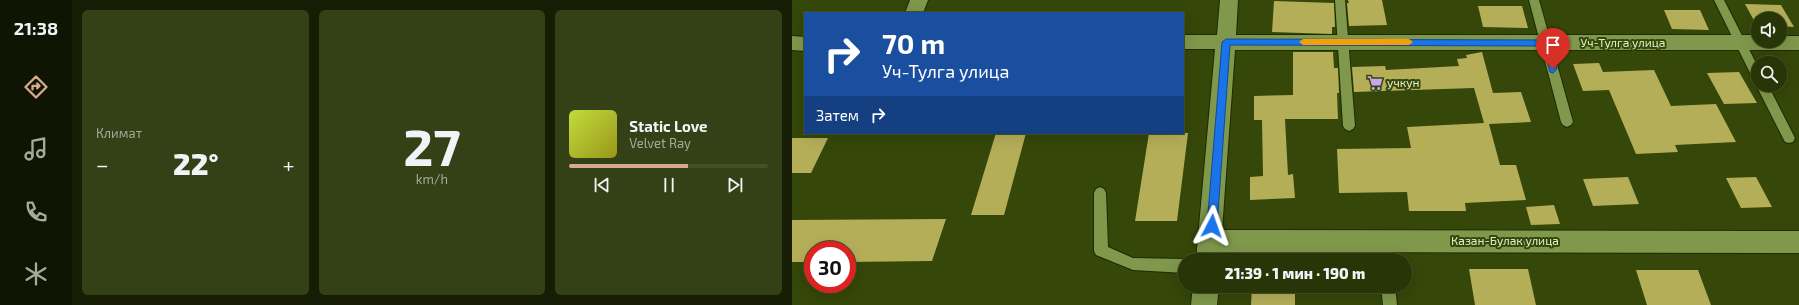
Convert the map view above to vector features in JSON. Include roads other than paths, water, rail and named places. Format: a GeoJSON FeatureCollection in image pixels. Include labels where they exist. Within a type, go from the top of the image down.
{"type":"FeatureCollection","features":[{"type":"Feature","properties":{"kind":"street"},"geometry":{"type":"LineString","coordinates":[[914,12],[919,0]]}},
{"type":"Feature","properties":{"kind":"street"},"geometry":{"type":"LineString","coordinates":[[1210,251],[1229,0]]}},
{"type":"Feature","properties":{"kind":"street","name":"Уч-Тулга улица"},"geometry":{"type":"LineString","coordinates":[[1184,42],[1799,43]]}},
{"type":"Feature","properties":{"kind":"street"},"geometry":{"type":"LineString","coordinates":[[792,44],[804,44]]}},
{"type":"Feature","properties":{"kind":"street","name":"Казан-Булак улица"},"geometry":{"type":"LineString","coordinates":[[1210,251],[1384,251],[1799,242]]}},
{"type":"Feature","properties":{"kind":"street"},"geometry":{"type":"LineString","coordinates":[[1204,305],[1205,293]]}},
{"type":"Feature","properties":{"kind":"lane"},"geometry":{"type":"LineString","coordinates":[[1340,0],[1349,126]]}},
{"type":"Feature","properties":{"kind":"lane"},"geometry":{"type":"LineString","coordinates":[[1534,0],[1567,122]]}},
{"type":"Feature","properties":{"kind":"lane"},"geometry":{"type":"LineString","coordinates":[[1719,0],[1751,64]]}},
{"type":"Feature","properties":{"kind":"lane"},"geometry":{"type":"LineString","coordinates":[[1766,92],[1789,138]]}},
{"type":"Feature","properties":{"kind":"lane"},"geometry":{"type":"LineString","coordinates":[[1100,193],[1101,251],[1133,264],[1178,266]]}},
{"type":"Feature","properties":{"kind":"lane"},"geometry":{"type":"LineString","coordinates":[[1389,293],[1390,305]]}},
{"type":"Feature","properties":{"kind":"place","name":"учкун"},"geometry":{"type":"Point","coordinates":[1375,83]}}]}
